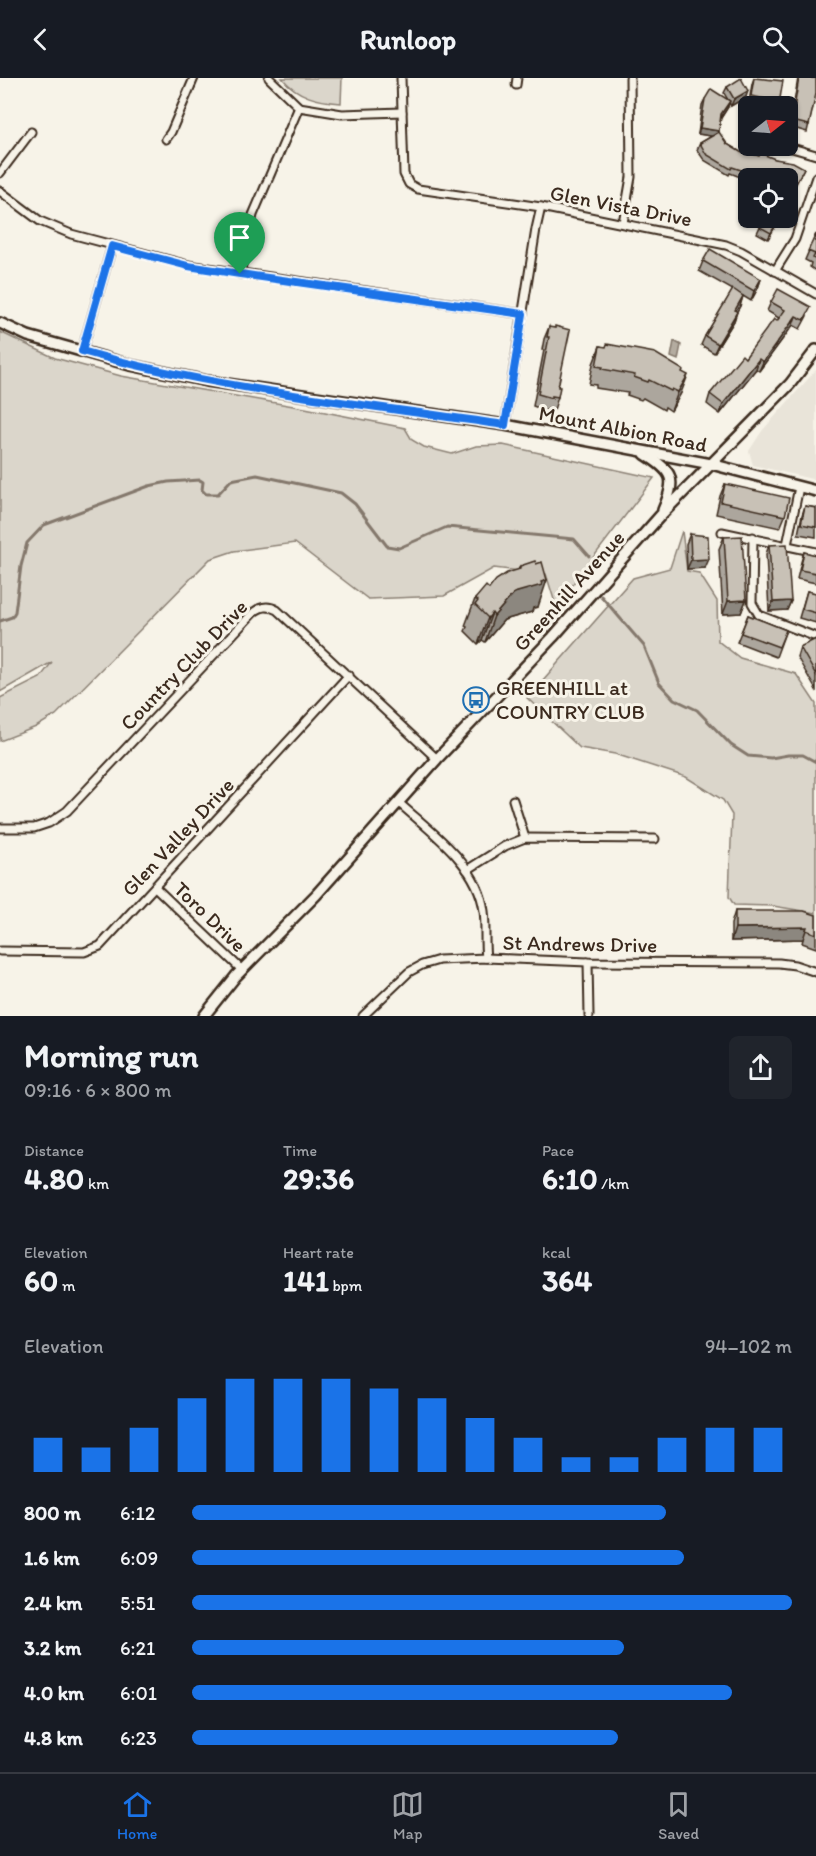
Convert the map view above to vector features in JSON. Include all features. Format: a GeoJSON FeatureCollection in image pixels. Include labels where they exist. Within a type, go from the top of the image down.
{"type":"FeatureCollection","features":[{"type":"Feature","properties":{"kind":"street"},"geometry":{"type":"LineString","coordinates":[[166,139],[194,78]]}},
{"type":"Feature","properties":{"kind":"street"},"geometry":{"type":"LineString","coordinates":[[269,78],[299,106],[342,114],[402,112],[401,78]]}},
{"type":"Feature","properties":{"kind":"street"},"geometry":{"type":"LineString","coordinates":[[623,223],[632,177],[630,78]]}},
{"type":"Feature","properties":{"kind":"street"},"geometry":{"type":"LineString","coordinates":[[240,274],[253,215],[299,106]]}},
{"type":"Feature","properties":{"kind":"street","name":"Glen Vista Drive"},"geometry":{"type":"LineString","coordinates":[[402,112],[404,174],[409,184],[418,189],[541,207],[726,245],[741,251],[816,294]]}},
{"type":"Feature","properties":{"kind":"street"},"geometry":{"type":"LineString","coordinates":[[0,173],[31,132]]}},
{"type":"Feature","properties":{"kind":"street"},"geometry":{"type":"LineString","coordinates":[[798,150],[816,155]]}},
{"type":"Feature","properties":{"kind":"street"},"geometry":{"type":"LineString","coordinates":[[775,271],[795,239],[816,177]]}},
{"type":"Feature","properties":{"kind":"street"},"geometry":{"type":"LineString","coordinates":[[0,191],[40,221],[71,234],[188,266],[523,314]]}},
{"type":"Feature","properties":{"kind":"street"},"geometry":{"type":"LineString","coordinates":[[505,425],[541,207]]}},
{"type":"Feature","properties":{"kind":"street"},"geometry":{"type":"LineString","coordinates":[[82,351],[112,246]]}},
{"type":"Feature","properties":{"kind":"street","name":"Mount Albion Road"},"geometry":{"type":"LineString","coordinates":[[0,323],[28,336],[130,365],[207,381],[505,425],[711,464],[816,491]]}},
{"type":"Feature","properties":{"kind":"street","name":"Greenhill Avenue"},"geometry":{"type":"LineString","coordinates":[[204,1016],[242,970],[316,895],[437,759],[505,689],[660,516],[790,384],[816,350]]}},
{"type":"Feature","properties":{"kind":"street"},"geometry":{"type":"LineString","coordinates":[[640,452],[661,464],[670,475],[672,484],[660,516]]}},
{"type":"Feature","properties":{"kind":"street"},"geometry":{"type":"LineString","coordinates":[[787,545],[799,487]]}},
{"type":"Feature","properties":{"kind":"street"},"geometry":{"type":"LineString","coordinates":[[722,532],[816,552]]}},
{"type":"Feature","properties":{"kind":"street"},"geometry":{"type":"LineString","coordinates":[[753,537],[752,603],[759,615],[816,637]]}},
{"type":"Feature","properties":{"kind":"street","name":"Country Club Drive"},"geometry":{"type":"LineString","coordinates":[[0,828],[34,828],[49,823],[67,811],[258,609],[267,606],[277,610],[437,759]]}},
{"type":"Feature","properties":{"kind":"street","name":"Glen Valley Drive"},"geometry":{"type":"LineString","coordinates":[[0,951],[84,952],[97,948],[349,675]]}},
{"type":"Feature","properties":{"kind":"street"},"geometry":{"type":"LineString","coordinates":[[513,800],[525,838]]}},
{"type":"Feature","properties":{"kind":"street"},"geometry":{"type":"LineString","coordinates":[[398,802],[456,856],[467,870],[480,895],[484,912],[486,958]]}},
{"type":"Feature","properties":{"kind":"street"},"geometry":{"type":"LineString","coordinates":[[467,870],[505,846],[525,838],[655,838]]}},
{"type":"Feature","properties":{"kind":"street","name":"Toro Drive"},"geometry":{"type":"LineString","coordinates":[[155,887],[242,970]]}},
{"type":"Feature","properties":{"kind":"street","name":"St Andrews Drive"},"geometry":{"type":"LineString","coordinates":[[363,1016],[396,982],[422,965],[439,960],[486,958],[588,962],[779,963],[795,965],[816,972]]}},
{"type":"Feature","properties":{"kind":"street"},"geometry":{"type":"LineString","coordinates":[[588,962],[589,1016]]}},
{"type":"Feature","properties":{"kind":"shaded area"},"geometry":{"type":"Polygon","coordinates":[[[282,78],[342,78],[341,103],[308,97],[295,90],[282,78]]]}},
{"type":"Feature","properties":{"kind":"shaded area"},"geometry":{"type":"Polygon","coordinates":[[[0,332],[55,358],[121,376],[405,428],[412,440],[424,447],[452,454],[476,446],[503,445],[654,478],[556,606],[546,574],[494,568],[444,596],[368,599],[295,543],[234,551],[210,559],[56,715],[36,727],[0,741],[0,698],[40,678],[52,662],[0,692],[0,332]]]}},
{"type":"Feature","properties":{"kind":"shaded area"},"geometry":{"type":"Polygon","coordinates":[[[674,341],[681,345],[678,360],[671,357],[674,341]]]}},
{"type":"Feature","properties":{"kind":"shaded area"},"geometry":{"type":"Polygon","coordinates":[[[816,370],[816,480],[753,465],[749,451],[762,431],[816,370]]]}},
{"type":"Feature","properties":{"kind":"shaded area"},"geometry":{"type":"Polygon","coordinates":[[[682,531],[687,571],[699,573],[717,601],[718,641],[740,658],[796,674],[816,704],[816,913],[773,906],[734,905],[729,897],[732,815],[723,800],[686,777],[615,754],[580,748],[527,698],[633,578],[670,568],[682,531]]]}},
{"type":"Feature","properties":{"kind":"building"},"geometry":{"type":"Polygon","coordinates":[[[741,78],[748,91],[734,99],[727,87],[741,78]]]}},
{"type":"Feature","properties":{"kind":"building"},"geometry":{"type":"Polygon","coordinates":[[[754,78],[783,81],[780,96],[751,96],[754,78]]]}},
{"type":"Feature","properties":{"kind":"building"},"geometry":{"type":"Polygon","coordinates":[[[799,78],[816,78],[816,94],[809,125],[798,122],[798,96],[796,96],[799,78]]]}},
{"type":"Feature","properties":{"kind":"building"},"geometry":{"type":"Polygon","coordinates":[[[711,89],[730,101],[721,114],[719,131],[700,128],[705,99],[711,89]]]}},
{"type":"Feature","properties":{"kind":"building"},"geometry":{"type":"Polygon","coordinates":[[[719,132],[727,144],[738,151],[738,156],[768,156],[793,162],[804,168],[798,179],[798,168],[738,169],[732,167],[731,169],[706,154],[700,143],[719,132]]]}},
{"type":"Feature","properties":{"kind":"building"},"geometry":{"type":"Polygon","coordinates":[[[762,228],[774,228],[771,233],[762,228]]]}},
{"type":"Feature","properties":{"kind":"building"},"geometry":{"type":"Polygon","coordinates":[[[816,234],[816,260],[813,258],[815,254],[808,251],[816,234]]]}},
{"type":"Feature","properties":{"kind":"building"},"geometry":{"type":"Polygon","coordinates":[[[710,249],[761,279],[754,291],[703,261],[710,249]]]}},
{"type":"Feature","properties":{"kind":"building"},"geometry":{"type":"Polygon","coordinates":[[[733,289],[743,296],[735,310],[737,312],[718,344],[705,336],[733,289]]]}},
{"type":"Feature","properties":{"kind":"building"},"geometry":{"type":"Polygon","coordinates":[[[778,289],[811,307],[804,320],[796,316],[763,362],[759,359],[723,404],[710,394],[742,355],[745,358],[774,319],[777,321],[785,310],[771,302],[778,289]]]}},
{"type":"Feature","properties":{"kind":"building"},"geometry":{"type":"Polygon","coordinates":[[[555,326],[570,330],[558,397],[552,396],[552,398],[538,394],[549,327],[555,328],[555,326]]]}},
{"type":"Feature","properties":{"kind":"building"},"geometry":{"type":"Polygon","coordinates":[[[607,344],[655,353],[688,375],[678,392],[649,380],[648,382],[634,377],[635,375],[602,369],[603,367],[596,366],[600,346],[606,347],[607,344]]]}},
{"type":"Feature","properties":{"kind":"building"},"geometry":{"type":"Polygon","coordinates":[[[725,484],[789,498],[785,516],[721,502],[725,484]]]}},
{"type":"Feature","properties":{"kind":"building"},"geometry":{"type":"Polygon","coordinates":[[[805,506],[816,508],[816,527],[801,524],[805,506]]]}},
{"type":"Feature","properties":{"kind":"building"},"geometry":{"type":"Polygon","coordinates":[[[690,534],[708,536],[709,559],[691,560],[690,534]]]}},
{"type":"Feature","properties":{"kind":"building"},"geometry":{"type":"Polygon","coordinates":[[[742,536],[746,600],[728,601],[724,537],[742,536]]]}},
{"type":"Feature","properties":{"kind":"building"},"geometry":{"type":"Polygon","coordinates":[[[787,544],[791,601],[773,602],[769,545],[787,544]]]}},
{"type":"Feature","properties":{"kind":"building"},"geometry":{"type":"Polygon","coordinates":[[[804,552],[816,555],[816,573],[800,570],[804,552]]]}},
{"type":"Feature","properties":{"kind":"building"},"geometry":{"type":"Polygon","coordinates":[[[535,561],[536,564],[542,562],[547,580],[541,582],[542,585],[514,593],[494,616],[492,613],[488,618],[475,605],[478,601],[475,599],[486,586],[489,589],[496,580],[507,573],[535,561]]]}},
{"type":"Feature","properties":{"kind":"building"},"geometry":{"type":"Polygon","coordinates":[[[807,591],[816,593],[816,613],[802,609],[807,591]]]}},
{"type":"Feature","properties":{"kind":"building"},"geometry":{"type":"Polygon","coordinates":[[[748,615],[786,630],[779,647],[741,633],[748,615]]]}},
{"type":"Feature","properties":{"kind":"building"},"geometry":{"type":"Polygon","coordinates":[[[816,639],[816,675],[800,647],[816,639]]]}},
{"type":"Feature","properties":{"kind":"building"},"geometry":{"type":"Polygon","coordinates":[[[735,911],[804,911],[816,915],[816,934],[806,930],[807,927],[735,928],[735,911]]]}},
{"type":"Feature","properties":{"kind":"waterway"},"geometry":{"type":"LineString","coordinates":[[0,621],[12,617],[15,612],[21,566],[27,543],[44,525],[149,486],[168,482],[200,480],[203,482],[202,490],[206,494],[218,494],[231,480],[257,475],[341,493],[355,504],[387,546],[399,548],[447,527],[574,539],[589,556]]}},
{"type":"Feature","properties":{"kind":"waterway"},"geometry":{"type":"LineString","coordinates":[[601,596],[644,646],[659,683],[674,699],[697,710],[731,745],[748,756],[771,758],[803,755],[816,762]]}},
{"type":"Feature","properties":{"kind":"place","name":"GREENHILL at COUNTRY CLUB"},"geometry":{"type":"Point","coordinates":[476,700]}},
{"type":"Feature","properties":{"kind":"route"},"geometry":{"type":"LineString","coordinates":[[112,246],[188,266],[240,274],[523,314],[505,425],[207,381],[130,365],[82,351],[112,246]]}}]}
